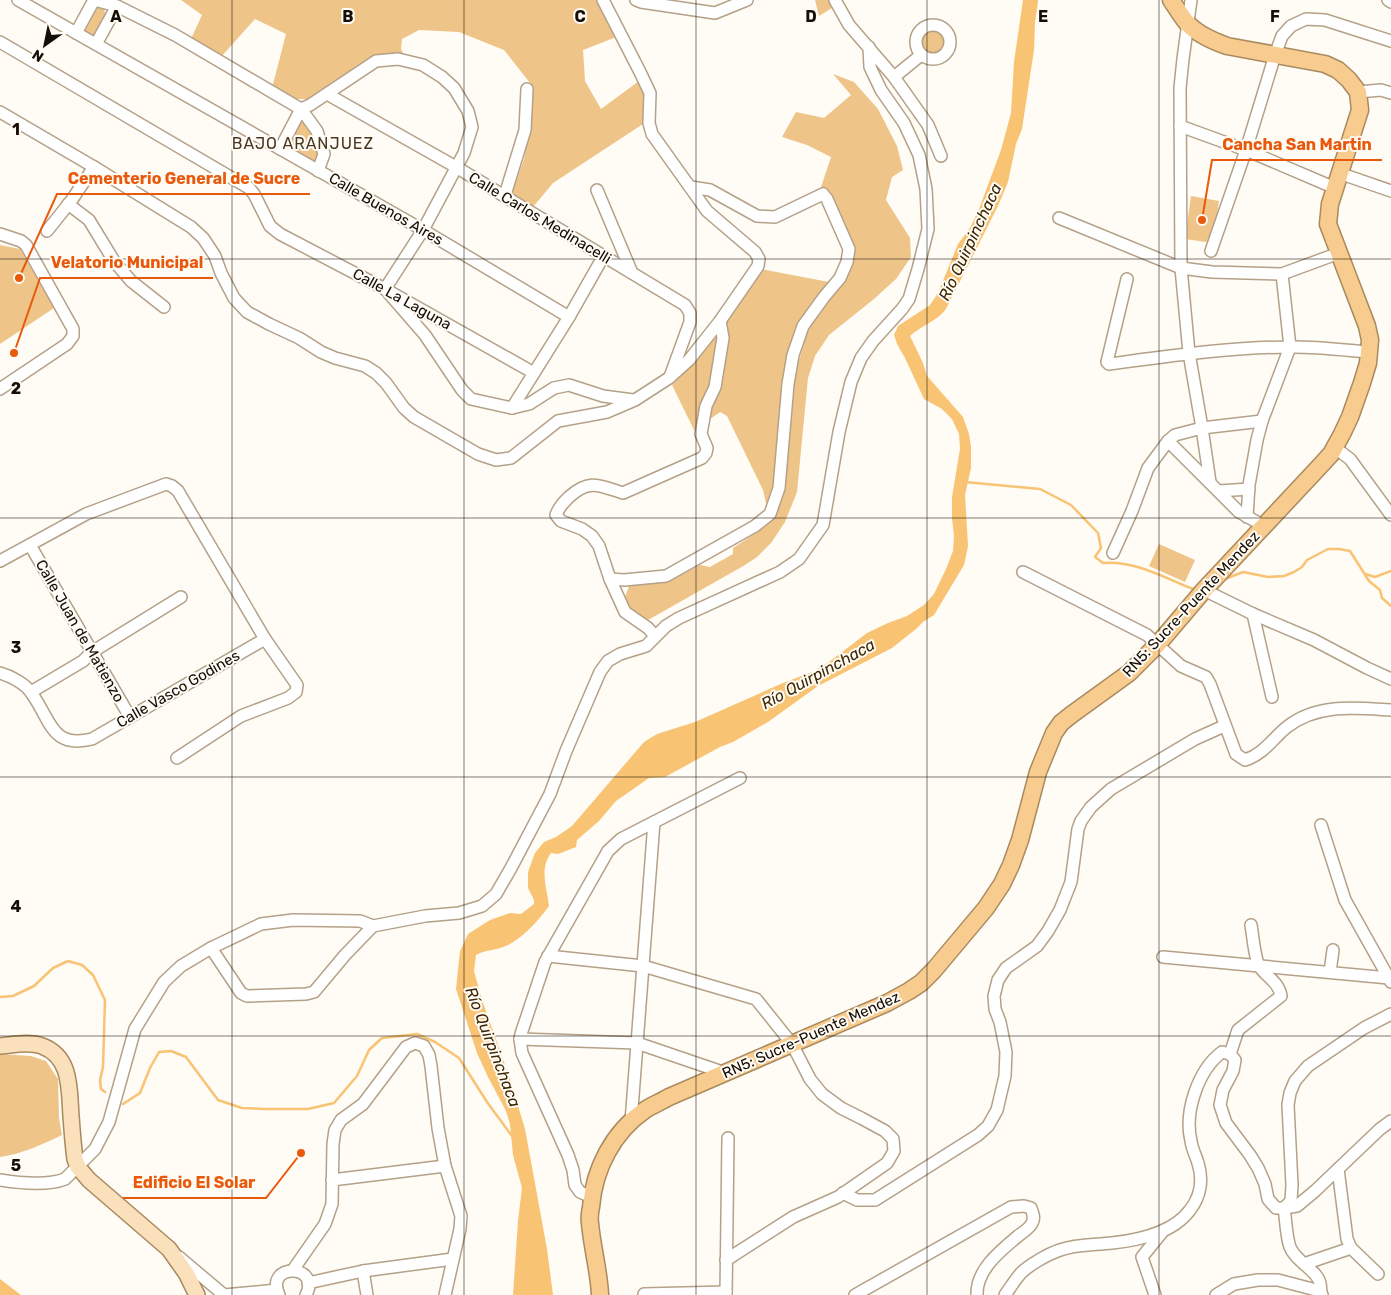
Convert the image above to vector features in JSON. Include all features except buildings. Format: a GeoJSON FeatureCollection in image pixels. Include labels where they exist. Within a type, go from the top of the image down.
{"type":"FeatureCollection","features":[{"type":"Feature","properties":{"kind":"highway"},"geometry":{"type":"LineString","coordinates":[[1171,0],[1187,23],[1214,41],[1227,46],[1325,64],[1338,70],[1358,92]]}},
{"type":"Feature","properties":{"kind":"highway","name":"RN5: Sucre-Puente Mendez"},"geometry":{"type":"LineString","coordinates":[[600,1295],[589,1221],[591,1197],[598,1169],[620,1134],[645,1110],[669,1097],[887,1003],[921,983],[986,908],[1002,884],[1020,840],[1038,772],[1054,732],[1071,715],[1129,673],[1158,644],[1204,590],[1330,454],[1350,417],[1362,383],[1368,363],[1370,340],[1367,326],[1328,224],[1330,204],[1360,110],[1358,92]]}},
{"type":"Feature","properties":{"kind":"main road"},"geometry":{"type":"LineString","coordinates":[[0,1046],[31,1043],[41,1045],[59,1056],[68,1076],[72,1137],[76,1163],[89,1180],[169,1249],[186,1272],[197,1295]]}},
{"type":"Feature","properties":{"kind":"street","name":"Calle Buenos Aires"},"geometry":{"type":"LineString","coordinates":[[18,0],[423,230],[569,317]]}},
{"type":"Feature","properties":{"kind":"street"},"geometry":{"type":"LineString","coordinates":[[76,33],[94,0],[117,6],[175,35],[301,109],[317,131],[324,154],[318,171]]}},
{"type":"Feature","properties":{"kind":"street"},"geometry":{"type":"LineString","coordinates":[[0,112],[191,227],[203,238],[216,256],[221,273],[234,298],[247,312],[299,338],[321,352],[365,366],[381,378],[404,408],[414,417],[478,454],[496,460],[511,458],[558,421],[607,412],[635,400],[669,378],[690,360],[720,321],[758,266],[760,259],[755,252],[707,211],[652,134],[649,123],[650,93],[603,0]]}},
{"type":"Feature","properties":{"kind":"street"},"geometry":{"type":"LineString","coordinates":[[636,0],[715,13],[747,0]]}},
{"type":"Feature","properties":{"kind":"street"},"geometry":{"type":"LineString","coordinates":[[835,0],[849,25],[894,77],[928,125],[941,156]]}},
{"type":"Feature","properties":{"kind":"street"},"geometry":{"type":"LineString","coordinates":[[1191,0],[1180,88],[1180,268],[1189,354],[1210,482]]}},
{"type":"Feature","properties":{"kind":"street"},"geometry":{"type":"LineString","coordinates":[[96,44],[117,6]]}},
{"type":"Feature","properties":{"kind":"street"},"geometry":{"type":"LineString","coordinates":[[1211,251],[1246,150],[1282,36],[1291,26],[1306,19],[1325,20],[1391,41]]}},
{"type":"Feature","properties":{"kind":"street","name":"Calle La Laguna"},"geometry":{"type":"LineString","coordinates":[[0,42],[249,188],[270,226],[280,234],[385,289],[534,373]]}},
{"type":"Feature","properties":{"kind":"street"},"geometry":{"type":"LineString","coordinates":[[0,1180],[50,1183],[65,1179],[76,1163],[95,1149],[109,1122],[135,1029],[154,996],[164,982],[181,966],[211,948],[262,924],[293,920],[360,921],[372,926],[425,916],[459,913],[482,906],[496,894],[550,794],[566,751],[600,672],[608,661],[620,654],[646,646],[666,626],[679,618],[780,572],[799,559],[823,525],[851,382],[860,358],[909,299],[928,229],[926,188],[919,155],[904,123],[881,90],[870,67],[868,47]]}},
{"type":"Feature","properties":{"kind":"street"},"geometry":{"type":"LineString","coordinates":[[894,77],[921,55]]}},
{"type":"Feature","properties":{"kind":"street"},"geometry":{"type":"LineString","coordinates":[[280,149],[301,109],[376,61],[398,59],[423,65],[442,76],[454,88],[468,111],[472,127],[464,153],[423,230],[385,289],[425,335],[462,390],[471,399],[512,408],[529,404],[554,388],[568,385],[603,396],[635,400]]}},
{"type":"Feature","properties":{"kind":"street"},"geometry":{"type":"LineString","coordinates":[[505,196],[525,130],[527,89]]}},
{"type":"Feature","properties":{"kind":"street"},"geometry":{"type":"LineString","coordinates":[[1358,92],[1386,91],[1391,103]]}},
{"type":"Feature","properties":{"kind":"street","name":"Calle Carlos Medinacelli"},"geometry":{"type":"LineString","coordinates":[[327,94],[456,167],[685,304],[690,313],[690,322],[669,378]]}},
{"type":"Feature","properties":{"kind":"street"},"geometry":{"type":"LineString","coordinates":[[1180,126],[1337,180],[1391,191]]}},
{"type":"Feature","properties":{"kind":"street"},"geometry":{"type":"LineString","coordinates":[[47,231],[94,167]]}},
{"type":"Feature","properties":{"kind":"street"},"geometry":{"type":"LineString","coordinates":[[610,579],[624,580],[666,576],[755,526],[770,514],[779,488],[788,384],[793,355],[803,326],[840,278],[847,262],[849,249],[828,199],[823,194],[774,217],[757,216],[710,190],[691,187]]}},
{"type":"Feature","properties":{"kind":"street"},"geometry":{"type":"LineString","coordinates":[[597,190],[632,273]]}},
{"type":"Feature","properties":{"kind":"street"},"geometry":{"type":"LineString","coordinates":[[68,204],[89,220],[114,261],[131,281],[164,307]]}},
{"type":"Feature","properties":{"kind":"street"},"geometry":{"type":"LineString","coordinates":[[1059,218],[1180,268],[1212,272],[1282,274],[1339,253]]}},
{"type":"Feature","properties":{"kind":"street"},"geometry":{"type":"LineString","coordinates":[[0,234],[21,241],[26,245],[73,329],[73,336],[67,344],[0,389]]}},
{"type":"Feature","properties":{"kind":"street"},"geometry":{"type":"LineString","coordinates":[[512,408],[569,317],[604,256]]}},
{"type":"Feature","properties":{"kind":"street"},"geometry":{"type":"LineString","coordinates":[[1247,517],[1249,489],[1257,440],[1262,421],[1290,347],[1282,274]]}},
{"type":"Feature","properties":{"kind":"street"},"geometry":{"type":"LineString","coordinates":[[1127,279],[1107,362],[1109,364],[1189,354],[1290,347],[1369,352]]}},
{"type":"Feature","properties":{"kind":"street"},"geometry":{"type":"LineString","coordinates":[[655,636],[648,628],[625,612],[610,579],[600,546],[592,536],[582,529],[561,521],[556,515],[558,507],[578,490],[589,485],[604,486],[623,493],[702,458],[707,448],[701,434],[706,406],[715,386],[723,338],[720,321]]}},
{"type":"Feature","properties":{"kind":"street"},"geometry":{"type":"LineString","coordinates":[[1113,554],[1135,504],[1148,468],[1168,441],[1175,435],[1202,428],[1262,421]]}},
{"type":"Feature","properties":{"kind":"street"},"geometry":{"type":"LineString","coordinates":[[1168,441],[1239,512],[1264,526]]}},
{"type":"Feature","properties":{"kind":"street"},"geometry":{"type":"LineString","coordinates":[[1334,447],[1350,459],[1391,515]]}},
{"type":"Feature","properties":{"kind":"street"},"geometry":{"type":"LineString","coordinates":[[0,561],[86,514],[166,484],[178,491],[265,639],[297,685],[296,692],[288,698],[241,716],[177,758]]}},
{"type":"Feature","properties":{"kind":"street"},"geometry":{"type":"LineString","coordinates":[[1220,492],[1249,489]]}},
{"type":"Feature","properties":{"kind":"street","name":"Calle Juan de Matienzo"},"geometry":{"type":"LineString","coordinates":[[30,545],[130,718]]}},
{"type":"Feature","properties":{"kind":"street"},"geometry":{"type":"LineString","coordinates":[[1023,572],[1147,635],[1181,666],[1206,677],[1236,754],[1246,760],[1262,752],[1287,727],[1305,715],[1347,708],[1391,710]]}},
{"type":"Feature","properties":{"kind":"street"},"geometry":{"type":"LineString","coordinates":[[1204,590],[1253,614],[1314,640],[1391,679]]}},
{"type":"Feature","properties":{"kind":"street"},"geometry":{"type":"LineString","coordinates":[[0,673],[20,683],[31,692],[83,661],[92,652],[181,597]]}},
{"type":"Feature","properties":{"kind":"street"},"geometry":{"type":"LineString","coordinates":[[1253,614],[1272,697]]}},
{"type":"Feature","properties":{"kind":"street","name":"Calle Vasco Godines"},"geometry":{"type":"LineString","coordinates":[[31,692],[54,732],[67,741],[81,742],[92,739],[130,718],[265,639]]}},
{"type":"Feature","properties":{"kind":"street"},"geometry":{"type":"LineString","coordinates":[[843,1193],[857,1200],[876,1200],[978,1135],[988,1126],[997,1110],[1005,1076],[1006,1052],[1000,1022],[995,1009],[994,996],[998,980],[1006,968],[1037,946],[1060,910],[1071,882],[1078,829],[1081,821],[1111,788],[1195,739],[1224,726]]}},
{"type":"Feature","properties":{"kind":"street"},"geometry":{"type":"LineString","coordinates":[[591,1197],[580,1192],[575,1185],[568,1155],[522,1053],[521,1034],[545,962],[608,851],[621,839],[740,778]]}},
{"type":"Feature","properties":{"kind":"street"},"geometry":{"type":"LineString","coordinates":[[631,1122],[654,822]]}},
{"type":"Feature","properties":{"kind":"street"},"geometry":{"type":"LineString","coordinates":[[1321,825],[1345,900],[1390,980]]}},
{"type":"Feature","properties":{"kind":"street"},"geometry":{"type":"LineString","coordinates":[[1230,1054],[1238,1030],[1281,996],[1280,990],[1259,966],[1250,925]]}},
{"type":"Feature","properties":{"kind":"street"},"geometry":{"type":"LineString","coordinates":[[211,948],[240,993],[247,996],[306,994],[314,992],[372,926]]}},
{"type":"Feature","properties":{"kind":"street"},"geometry":{"type":"LineString","coordinates":[[1330,972],[1333,950]]}},
{"type":"Feature","properties":{"kind":"street"},"geometry":{"type":"LineString","coordinates":[[548,956],[643,966],[756,999],[792,1044],[810,1079],[822,1094],[841,1108],[885,1131],[893,1139],[894,1151],[887,1163],[843,1193],[793,1217],[726,1260]]}},
{"type":"Feature","properties":{"kind":"street"},"geometry":{"type":"LineString","coordinates":[[1163,957],[1330,972],[1390,980]]}},
{"type":"Feature","properties":{"kind":"street"},"geometry":{"type":"LineString","coordinates":[[1284,1208],[1291,1201],[1288,1105],[1295,1081],[1308,1066],[1364,1028],[1391,1014]]}},
{"type":"Feature","properties":{"kind":"street"},"geometry":{"type":"LineString","coordinates":[[520,1039],[637,1043],[724,1073]]}},
{"type":"Feature","properties":{"kind":"street"},"geometry":{"type":"LineString","coordinates":[[293,1270],[325,1224],[332,1204],[332,1144],[335,1130],[341,1120],[362,1104],[406,1047],[415,1043],[424,1046],[429,1055],[444,1166],[461,1216],[460,1229],[445,1295]]}},
{"type":"Feature","properties":{"kind":"street"},"geometry":{"type":"LineString","coordinates":[[1005,1295],[1021,1273],[1036,1262],[1059,1250],[1081,1245],[1114,1243],[1145,1237],[1163,1231],[1180,1222],[1191,1209],[1202,1181],[1191,1142],[1189,1125],[1191,1104],[1198,1085],[1213,1059],[1222,1052],[1230,1054],[1236,1060],[1233,1071],[1223,1090],[1220,1105],[1226,1123],[1258,1168],[1265,1184],[1268,1199],[1276,1208],[1297,1206],[1315,1192],[1380,1129],[1391,1121]]}},
{"type":"Feature","properties":{"kind":"street"},"geometry":{"type":"LineString","coordinates":[[644,1294],[726,1293],[728,1138]]}},
{"type":"Feature","properties":{"kind":"street"},"geometry":{"type":"LineString","coordinates":[[332,1180],[444,1166]]}},
{"type":"Feature","properties":{"kind":"street"},"geometry":{"type":"LineString","coordinates":[[1338,1169],[1347,1239],[1351,1248],[1378,1274]]}},
{"type":"Feature","properties":{"kind":"street"},"geometry":{"type":"LineString","coordinates":[[855,1295],[1011,1207],[1024,1206],[1031,1208],[1034,1217],[1032,1225],[1005,1247],[988,1265],[978,1282],[977,1295]]}},
{"type":"Feature","properties":{"kind":"street"},"geometry":{"type":"LineString","coordinates":[[1216,1295],[1234,1284],[1258,1280],[1278,1280],[1321,1293],[1320,1283],[1315,1275],[1290,1248],[1284,1208]]}},
{"type":"Feature","properties":{"kind":"street"},"geometry":{"type":"LineString","coordinates":[[1155,1295],[1142,1257],[1163,1231]]}},
{"type":"Feature","properties":{"kind":"street"},"geometry":{"type":"LineString","coordinates":[[1304,1264],[1351,1248]]}},
{"type":"Feature","properties":{"kind":"street"},"geometry":{"type":"LineString","coordinates":[[169,1249],[224,1295],[278,1292],[277,1280],[280,1276],[293,1270],[303,1274],[308,1283],[309,1288],[306,1295]]}},
{"type":"Feature","properties":{"kind":"street"},"geometry":{"type":"LineString","coordinates":[[308,1283],[363,1271],[453,1259]]}},
{"type":"Feature","properties":{"kind":"street"},"geometry":{"type":"LineString","coordinates":[[363,1271],[367,1295]]}},
{"type":"Feature","properties":{"kind":"shaded area"},"geometry":{"type":"Polygon","coordinates":[[[181,0],[598,0],[619,36],[583,50],[585,81],[601,109],[639,81],[647,99],[643,124],[553,183],[533,207],[512,193],[524,159],[532,116],[530,83],[504,50],[459,32],[419,30],[402,39],[401,49],[407,61],[398,58],[370,57],[307,99],[290,99],[272,88],[286,34],[255,19],[220,58],[190,41],[202,15],[181,0]]]}},
{"type":"Feature","properties":{"kind":"shaded area"},"geometry":{"type":"Polygon","coordinates":[[[815,0],[829,0],[832,8],[819,16],[815,0]]]}},
{"type":"Feature","properties":{"kind":"shaded area"},"geometry":{"type":"Polygon","coordinates":[[[100,7],[104,9],[106,17],[95,37],[86,35],[85,31],[96,9],[100,7]]]}},
{"type":"Feature","properties":{"kind":"shaded area"},"geometry":{"type":"Polygon","coordinates":[[[933,28],[943,32],[947,42],[943,52],[933,56],[923,52],[919,42],[923,32],[933,28]]]}},
{"type":"Feature","properties":{"kind":"shaded area"},"geometry":{"type":"Polygon","coordinates":[[[833,74],[854,82],[878,109],[897,146],[903,170],[892,177],[886,200],[910,238],[911,257],[896,279],[829,335],[815,356],[808,378],[797,492],[785,522],[771,543],[757,557],[745,565],[648,620],[629,610],[625,597],[629,586],[668,582],[700,565],[710,567],[733,554],[733,548],[762,529],[772,518],[792,385],[808,330],[848,274],[854,262],[855,249],[830,195],[821,187],[831,157],[807,145],[782,137],[796,112],[824,118],[851,95],[833,74]]]}},
{"type":"Feature","properties":{"kind":"shaded area"},"geometry":{"type":"Polygon","coordinates":[[[302,116],[310,126],[321,156],[316,165],[287,151],[287,143],[302,116]]]}},
{"type":"Feature","properties":{"kind":"shaded area"},"geometry":{"type":"Polygon","coordinates":[[[1191,196],[1219,201],[1213,243],[1185,239],[1191,196]]]}},
{"type":"Feature","properties":{"kind":"shaded area"},"geometry":{"type":"Polygon","coordinates":[[[0,245],[20,249],[54,308],[0,344],[0,245]]]}},
{"type":"Feature","properties":{"kind":"shaded area"},"geometry":{"type":"Polygon","coordinates":[[[761,269],[829,282],[794,331],[782,385],[774,485],[767,508],[763,490],[727,416],[720,412],[706,422],[720,384],[728,348],[725,323],[761,269]]]}},
{"type":"Feature","properties":{"kind":"shaded area"},"geometry":{"type":"Polygon","coordinates":[[[715,335],[720,352],[712,385],[696,434],[672,385],[698,358],[715,335]]]}},
{"type":"Feature","properties":{"kind":"shaded area"},"geometry":{"type":"Polygon","coordinates":[[[1159,544],[1195,560],[1185,582],[1149,566],[1159,544]]]}},
{"type":"Feature","properties":{"kind":"shaded area"},"geometry":{"type":"Polygon","coordinates":[[[0,1054],[31,1056],[46,1061],[58,1079],[59,1118],[62,1135],[39,1146],[0,1157],[0,1054]]]}},
{"type":"Feature","properties":{"kind":"water","name":"Río Quirpinchaca"},"geometry":{"type":"Polygon","coordinates":[[[1023,0],[1038,0],[1038,2],[1034,50],[1022,129],[1016,144],[1008,182],[998,206],[946,309],[938,317],[910,336],[927,376],[963,417],[969,434],[971,468],[965,495],[968,546],[964,565],[934,615],[892,648],[818,686],[768,722],[733,742],[720,747],[665,777],[649,778],[616,801],[599,821],[577,840],[576,847],[558,854],[551,853],[547,859],[545,872],[549,906],[535,923],[524,934],[506,946],[476,955],[474,971],[482,1000],[510,1079],[525,1129],[547,1249],[553,1295],[513,1295],[522,1188],[513,1155],[510,1124],[506,1111],[477,1053],[456,989],[460,951],[468,934],[490,920],[510,913],[521,914],[534,904],[528,888],[528,872],[535,853],[544,842],[556,837],[572,826],[644,742],[657,734],[695,722],[812,672],[829,662],[867,633],[907,616],[924,605],[934,594],[953,551],[952,497],[960,449],[959,434],[952,419],[942,409],[924,399],[894,335],[898,326],[930,305],[938,293],[958,244],[970,228],[979,209],[1001,150],[1011,113],[1014,62],[1023,0]]]}},
{"type":"Feature","properties":{"kind":"water"},"geometry":{"type":"Polygon","coordinates":[[[0,1279],[21,1295],[0,1295],[0,1279]]]}},
{"type":"Feature","properties":{"kind":"waterway"},"geometry":{"type":"LineString","coordinates":[[965,482],[1040,489],[1071,505],[1098,533],[1101,548],[1095,557],[1103,563],[1126,564],[1138,567],[1196,589]]}},
{"type":"Feature","properties":{"kind":"waterway"},"geometry":{"type":"LineString","coordinates":[[1225,579],[1243,572],[1268,577],[1284,576],[1294,572],[1302,567],[1307,560],[1328,549],[1339,549],[1350,551],[1369,581],[1380,590],[1382,598],[1391,606]]}},
{"type":"Feature","properties":{"kind":"waterway"},"geometry":{"type":"LineString","coordinates":[[1365,574],[1375,577],[1391,571]]}},
{"type":"Feature","properties":{"kind":"waterway"},"geometry":{"type":"LineString","coordinates":[[0,997],[13,996],[34,986],[53,968],[68,961],[82,965],[93,975],[105,1000],[103,1067],[100,1080],[101,1089],[105,1092]]}},
{"type":"Feature","properties":{"kind":"waterway"},"geometry":{"type":"LineString","coordinates":[[123,1104],[140,1093],[159,1052],[171,1051],[186,1057],[218,1100],[242,1108],[308,1109],[334,1103],[357,1076],[369,1050],[382,1038],[417,1034],[435,1042],[459,1058],[487,1102],[512,1136]]}},
{"type":"Feature","properties":{"kind":"place","name":"Cancha San Martin"},"geometry":{"type":"Point","coordinates":[1202,220]}},
{"type":"Feature","properties":{"kind":"place","name":"Cementerio General de Sucre"},"geometry":{"type":"Point","coordinates":[19,278]}},
{"type":"Feature","properties":{"kind":"place","name":"Velatorio Municipal"},"geometry":{"type":"Point","coordinates":[14,353]}},
{"type":"Feature","properties":{"kind":"place","name":"Edificio El Solar"},"geometry":{"type":"Point","coordinates":[301,1153]}},
{"type":"Feature","properties":{"kind":"district","name":"BAJO ARANJUEZ"},"geometry":{"type":"Point","coordinates":[303,143]}}]}
